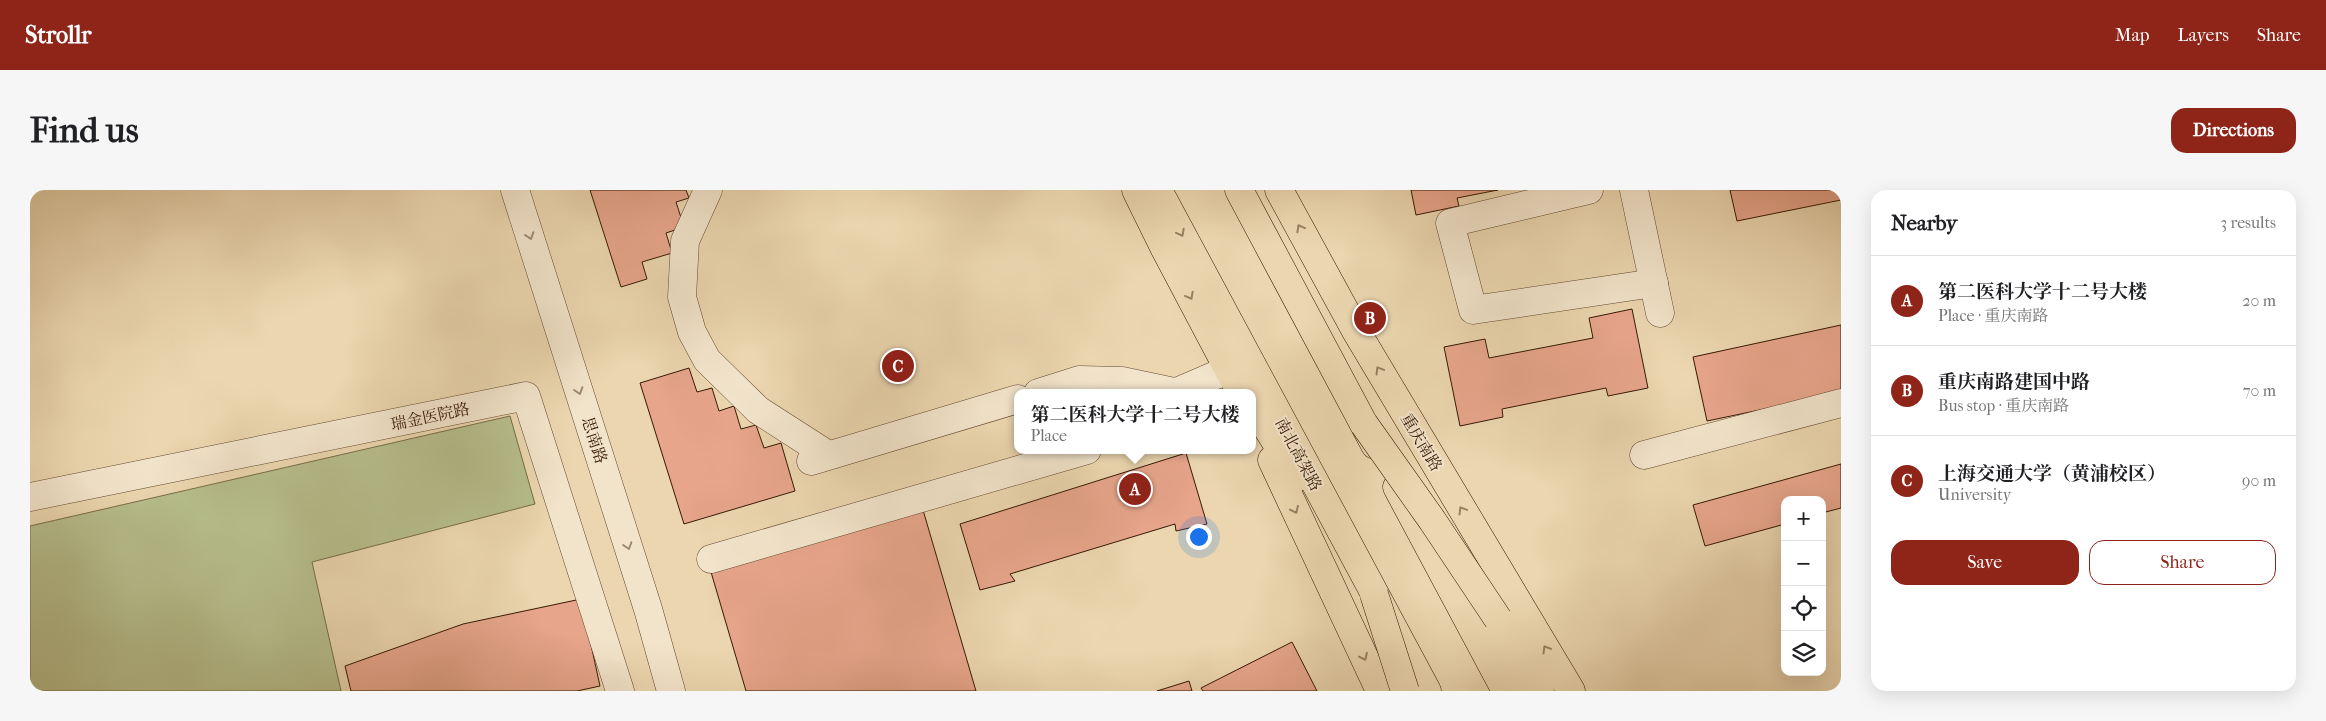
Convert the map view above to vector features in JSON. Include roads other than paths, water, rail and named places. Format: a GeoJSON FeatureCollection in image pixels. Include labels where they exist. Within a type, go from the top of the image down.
{"type":"FeatureCollection","features":[{"type":"Feature","properties":{"kind":"main road"},"geometry":{"type":"LineString","coordinates":[[1136,190],[1235,381]]}},
{"type":"Feature","properties":{"kind":"main road","name":"南北高架路"},"geometry":{"type":"LineString","coordinates":[[1158,190],[1426,691]]}},
{"type":"Feature","properties":{"kind":"main road"},"geometry":{"type":"LineString","coordinates":[[1239,190],[1506,691]]}},
{"type":"Feature","properties":{"kind":"main road"},"geometry":{"type":"LineString","coordinates":[[1252,190],[1365,418],[1522,691]]}},
{"type":"Feature","properties":{"kind":"main road","name":"重庆南路"},"geometry":{"type":"LineString","coordinates":[[1279,190],[1356,331],[1570,691]]}},
{"type":"Feature","properties":{"kind":"main road"},"geometry":{"type":"LineString","coordinates":[[1256,410],[1285,453],[1418,691]]}},
{"type":"Feature","properties":{"kind":"main road"},"geometry":{"type":"LineString","coordinates":[[1364,424],[1432,520],[1498,619],[1540,691]]}},
{"type":"Feature","properties":{"kind":"main road"},"geometry":{"type":"LineString","coordinates":[[1256,427],[1380,691]]}},
{"type":"Feature","properties":{"kind":"main road"},"geometry":{"type":"LineString","coordinates":[[1374,594],[1405,691]]}},
{"type":"Feature","properties":{"kind":"street","name":"思南路"},"geometry":{"type":"LineString","coordinates":[[515,190],[648,609],[671,691]]}},
{"type":"Feature","properties":{"kind":"street"},"geometry":{"type":"LineString","coordinates":[[708,190],[685,242],[682,297],[692,332],[708,360],[758,410],[819,458],[1014,400]]}},
{"type":"Feature","properties":{"kind":"street"},"geometry":{"type":"LineString","coordinates":[[1589,190],[1450,223],[1473,310],[1654,283]]}},
{"type":"Feature","properties":{"kind":"street"},"geometry":{"type":"LineString","coordinates":[[1634,190],[1660,313]]}},
{"type":"Feature","properties":{"kind":"street"},"geometry":{"type":"LineString","coordinates":[[1051,389],[1079,380],[1122,381],[1157,389]]}},
{"type":"Feature","properties":{"kind":"street"},"geometry":{"type":"LineString","coordinates":[[1194,389],[1235,381]]}},
{"type":"Feature","properties":{"kind":"street","name":"瑞金医院路"},"geometry":{"type":"LineString","coordinates":[[30,498],[526,396],[620,691]]}},
{"type":"Feature","properties":{"kind":"street"},"geometry":{"type":"LineString","coordinates":[[1644,455],[1841,403]]}},
{"type":"Feature","properties":{"kind":"street"},"geometry":{"type":"LineString","coordinates":[[711,560],[1074,454]]}},
{"type":"Feature","properties":{"kind":"place","name":"重庆南路建国中路"},"geometry":{"type":"Point","coordinates":[1370,318]}},
{"type":"Feature","properties":{"kind":"place","name":"上海交通大学（黄浦校区）"},"geometry":{"type":"Point","coordinates":[898,366]}},
{"type":"Feature","properties":{"kind":"place","name":"第二医科大学十二号大楼"},"geometry":{"type":"Point","coordinates":[1135,489]}}]}
